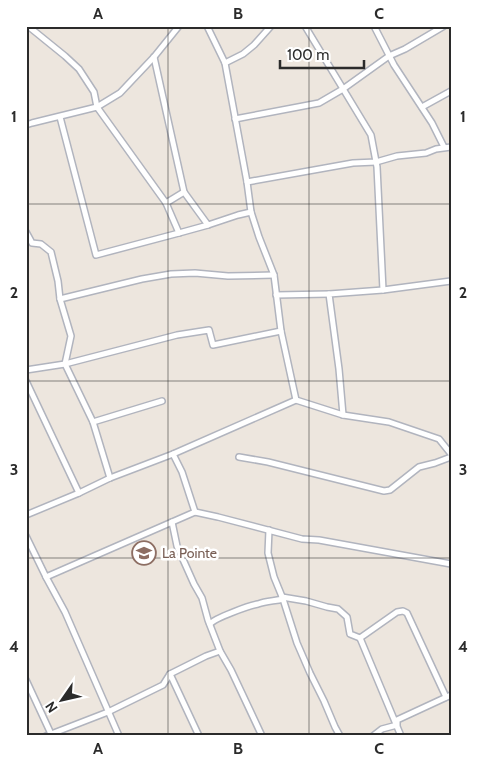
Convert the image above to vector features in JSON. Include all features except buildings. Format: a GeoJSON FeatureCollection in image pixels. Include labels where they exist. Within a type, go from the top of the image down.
{"type":"FeatureCollection","features":[{"type":"Feature","properties":{"kind":"street"},"geometry":{"type":"LineString","coordinates":[[28,26],[78,69],[94,92],[97,107],[166,203],[178,233]]}},
{"type":"Feature","properties":{"kind":"street"},"geometry":{"type":"LineString","coordinates":[[26,118],[29,124],[97,107],[120,93],[180,26]]}},
{"type":"Feature","properties":{"kind":"street"},"geometry":{"type":"LineString","coordinates":[[208,26],[225,63],[251,212],[274,275],[281,331],[296,400]]}},
{"type":"Feature","properties":{"kind":"street"},"geometry":{"type":"LineString","coordinates":[[225,63],[243,54],[254,45],[270,26]]}},
{"type":"Feature","properties":{"kind":"street"},"geometry":{"type":"LineString","coordinates":[[305,26],[371,136],[377,167],[383,290]]}},
{"type":"Feature","properties":{"kind":"street"},"geometry":{"type":"LineString","coordinates":[[374,26],[389,56],[438,132],[444,147]]}},
{"type":"Feature","properties":{"kind":"street"},"geometry":{"type":"LineString","coordinates":[[235,119],[319,103],[389,56],[405,49],[444,26]]}},
{"type":"Feature","properties":{"kind":"street"},"geometry":{"type":"LineString","coordinates":[[154,57],[184,192],[208,225]]}},
{"type":"Feature","properties":{"kind":"street"},"geometry":{"type":"LineString","coordinates":[[422,107],[451,91]]}},
{"type":"Feature","properties":{"kind":"street"},"geometry":{"type":"LineString","coordinates":[[60,116],[96,255],[251,212]]}},
{"type":"Feature","properties":{"kind":"street"},"geometry":{"type":"LineString","coordinates":[[247,182],[353,163],[376,162],[397,156],[426,153],[444,147],[451,147]]}},
{"type":"Feature","properties":{"kind":"street"},"geometry":{"type":"LineString","coordinates":[[166,203],[184,192]]}},
{"type":"Feature","properties":{"kind":"street"},"geometry":{"type":"LineString","coordinates":[[26,232],[32,243]]}},
{"type":"Feature","properties":{"kind":"street"},"geometry":{"type":"LineString","coordinates":[[26,245],[32,243],[41,244],[51,252],[60,299],[71,336],[65,364],[93,422],[110,478]]}},
{"type":"Feature","properties":{"kind":"street"},"geometry":{"type":"LineString","coordinates":[[60,299],[171,274],[274,275]]}},
{"type":"Feature","properties":{"kind":"street"},"geometry":{"type":"LineString","coordinates":[[276,295],[383,290],[451,281]]}},
{"type":"Feature","properties":{"kind":"street"},"geometry":{"type":"LineString","coordinates":[[329,294],[343,415]]}},
{"type":"Feature","properties":{"kind":"street"},"geometry":{"type":"LineString","coordinates":[[26,370],[65,364],[177,335],[209,330],[213,345],[281,331]]}},
{"type":"Feature","properties":{"kind":"street"},"geometry":{"type":"LineString","coordinates":[[26,381],[79,493]]}},
{"type":"Feature","properties":{"kind":"street"},"geometry":{"type":"LineString","coordinates":[[93,422],[162,400]]}},
{"type":"Feature","properties":{"kind":"street"},"geometry":{"type":"LineString","coordinates":[[26,515],[296,400],[343,415],[389,422],[439,439],[451,455],[435,463],[419,467],[390,490],[384,491],[268,462],[238,457]]}},
{"type":"Feature","properties":{"kind":"street"},"geometry":{"type":"LineString","coordinates":[[173,454],[182,472],[195,512]]}},
{"type":"Feature","properties":{"kind":"street"},"geometry":{"type":"LineString","coordinates":[[46,577],[195,512],[302,539],[319,540],[451,564]]}},
{"type":"Feature","properties":{"kind":"street"},"geometry":{"type":"LineString","coordinates":[[172,522],[177,546],[202,598],[220,651],[262,736]]}},
{"type":"Feature","properties":{"kind":"street"},"geometry":{"type":"LineString","coordinates":[[269,530],[268,553],[274,577],[297,643],[340,736]]}},
{"type":"Feature","properties":{"kind":"street"},"geometry":{"type":"LineString","coordinates":[[26,536],[65,612],[119,736]]}},
{"type":"Feature","properties":{"kind":"street"},"geometry":{"type":"LineString","coordinates":[[210,624],[224,616],[258,603],[282,599],[282,597],[338,609],[346,617],[350,634],[360,638],[401,736]]}},
{"type":"Feature","properties":{"kind":"street"},"geometry":{"type":"LineString","coordinates":[[360,638],[397,612],[403,611],[407,613],[448,696],[397,720],[397,725]]}},
{"type":"Feature","properties":{"kind":"street"},"geometry":{"type":"LineString","coordinates":[[26,680],[50,735],[108,712],[163,685],[170,674],[220,651]]}},
{"type":"Feature","properties":{"kind":"street"},"geometry":{"type":"LineString","coordinates":[[170,674],[199,736]]}},
{"type":"Feature","properties":{"kind":"street"},"geometry":{"type":"LineString","coordinates":[[373,736],[382,729],[397,725]]}},
{"type":"Feature","properties":{"kind":"place","name":"La Pointe"},"geometry":{"type":"Point","coordinates":[144,553]}}]}
